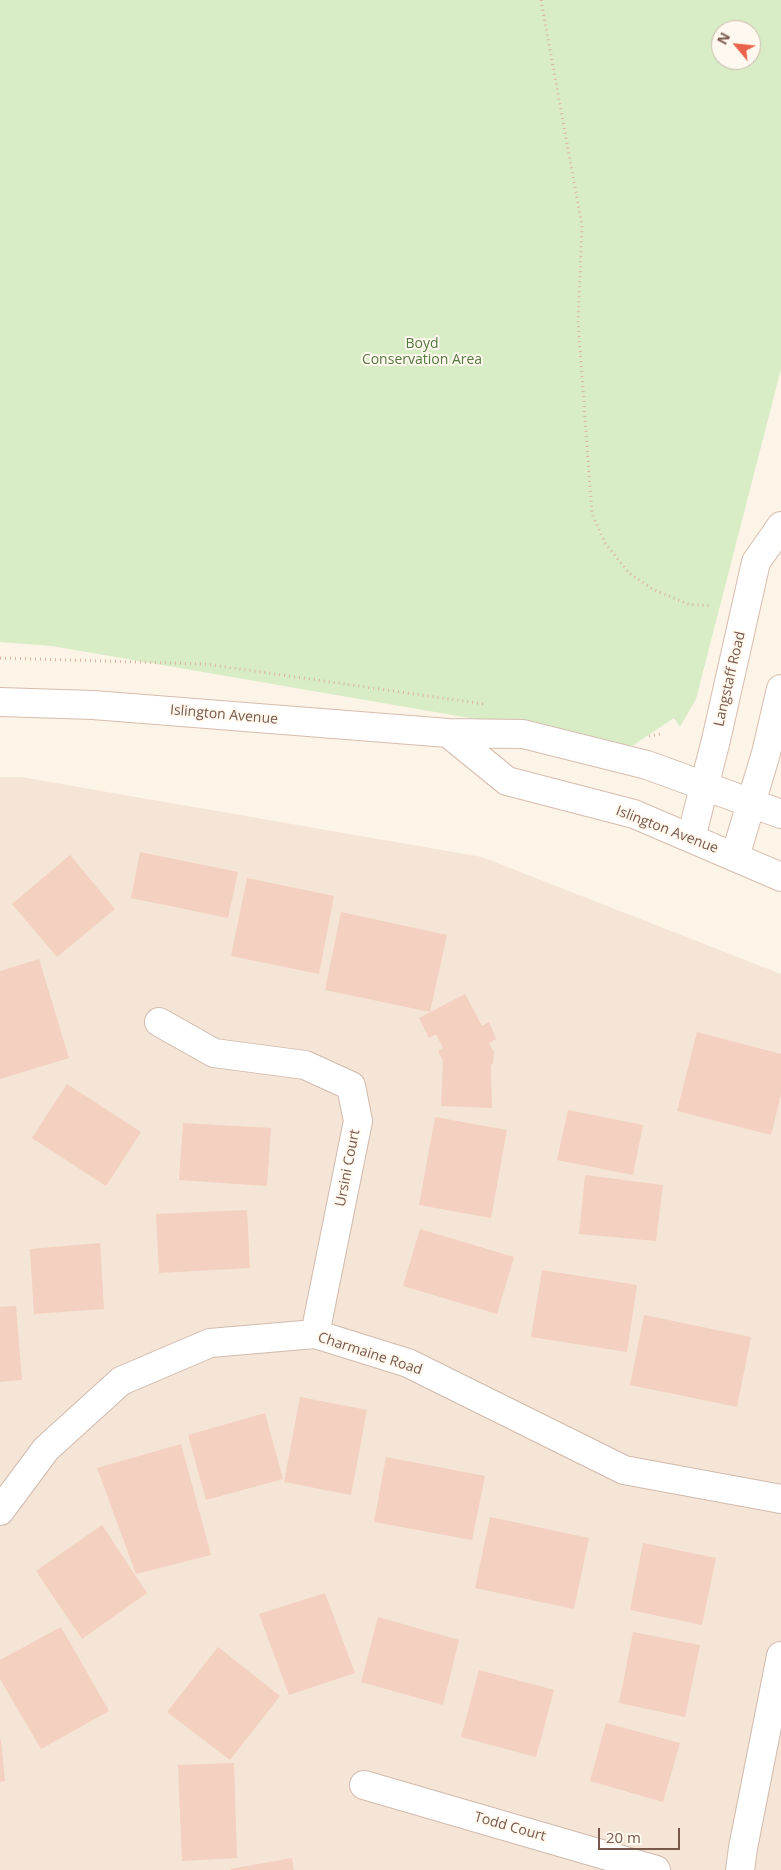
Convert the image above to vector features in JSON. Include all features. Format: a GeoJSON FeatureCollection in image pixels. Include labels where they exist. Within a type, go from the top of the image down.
{"type":"FeatureCollection","features":[{"type":"Feature","properties":{"kind":"street","name":"Langstaff Road"},"geometry":{"type":"LineString","coordinates":[[690,838],[704,786],[756,562],[781,526]]}},
{"type":"Feature","properties":{"kind":"street"},"geometry":{"type":"LineString","coordinates":[[735,857],[766,753],[781,689]]}},
{"type":"Feature","properties":{"kind":"street","name":"Islington Avenue"},"geometry":{"type":"LineString","coordinates":[[0,702],[93,705],[448,733],[523,734],[647,765],[781,814]]}},
{"type":"Feature","properties":{"kind":"street","name":"Islington Avenue"},"geometry":{"type":"LineString","coordinates":[[448,733],[508,781],[634,814],[781,877]]}},
{"type":"Feature","properties":{"kind":"street","name":"Ursini Court"},"geometry":{"type":"LineString","coordinates":[[159,1022],[214,1052],[305,1066],[351,1086],[358,1121],[315,1334]]}},
{"type":"Feature","properties":{"kind":"street","name":"Charmaine Road"},"geometry":{"type":"LineString","coordinates":[[0,1511],[46,1449],[121,1380],[210,1343],[315,1334],[408,1363],[624,1470],[781,1499]]}},
{"type":"Feature","properties":{"kind":"street"},"geometry":{"type":"LineString","coordinates":[[740,1870],[781,1656]]}},
{"type":"Feature","properties":{"kind":"street","name":"Todd Court"},"geometry":{"type":"LineString","coordinates":[[364,1785],[656,1870]]}},
{"type":"Feature","properties":{"kind":"path"},"geometry":{"type":"LineString","coordinates":[[541,0],[582,226],[578,322],[592,514],[605,543],[629,573],[654,590],[688,604],[711,606]]}},
{"type":"Feature","properties":{"kind":"path"},"geometry":{"type":"LineString","coordinates":[[0,658],[205,664],[491,705]]}},
{"type":"Feature","properties":{"kind":"path"},"geometry":{"type":"LineString","coordinates":[[644,736],[661,734]]}},
{"type":"Feature","properties":{"kind":"shaded area"},"geometry":{"type":"Polygon","coordinates":[[[0,777],[21,777],[482,857],[781,974],[781,1870],[0,1870],[0,777]]]}},
{"type":"Feature","properties":{"kind":"green space","name":"Boyd Conservation Area"},"geometry":{"type":"Polygon","coordinates":[[[0,0],[781,0],[781,369],[696,699],[680,727],[674,718],[632,746],[52,646],[0,642],[0,0]]]}},
{"type":"Feature","properties":{"kind":"building"},"geometry":{"type":"Polygon","coordinates":[[[140,852],[238,872],[228,918],[131,898],[140,852]]]}},
{"type":"Feature","properties":{"kind":"building"},"geometry":{"type":"Polygon","coordinates":[[[70,855],[115,909],[57,957],[12,904],[70,855]]]}},
{"type":"Feature","properties":{"kind":"building"},"geometry":{"type":"Polygon","coordinates":[[[247,878],[334,896],[319,974],[231,956],[247,878]]]}},
{"type":"Feature","properties":{"kind":"building"},"geometry":{"type":"Polygon","coordinates":[[[341,912],[447,935],[430,1012],[325,990],[341,912]]]}},
{"type":"Feature","properties":{"kind":"building"},"geometry":{"type":"Polygon","coordinates":[[[39,959],[69,1058],[0,1079],[0,971],[39,959]]]}},
{"type":"Feature","properties":{"kind":"building"},"geometry":{"type":"Polygon","coordinates":[[[465,994],[482,1026],[489,1022],[496,1039],[489,1043],[494,1052],[493,1064],[491,1065],[492,1108],[441,1106],[443,1061],[438,1051],[443,1048],[436,1034],[429,1038],[419,1018],[465,994]]]}},
{"type":"Feature","properties":{"kind":"building"},"geometry":{"type":"Polygon","coordinates":[[[697,1032],[781,1054],[781,1094],[771,1135],[677,1111],[697,1032]]]}},
{"type":"Feature","properties":{"kind":"building"},"geometry":{"type":"Polygon","coordinates":[[[67,1084],[141,1132],[106,1186],[32,1138],[67,1084]]]}},
{"type":"Feature","properties":{"kind":"building"},"geometry":{"type":"Polygon","coordinates":[[[568,1110],[643,1125],[633,1175],[557,1160],[568,1110]]]}},
{"type":"Feature","properties":{"kind":"building"},"geometry":{"type":"Polygon","coordinates":[[[435,1117],[507,1130],[491,1218],[419,1205],[435,1117]]]}},
{"type":"Feature","properties":{"kind":"building"},"geometry":{"type":"Polygon","coordinates":[[[183,1123],[271,1128],[267,1186],[179,1180],[183,1123]]]}},
{"type":"Feature","properties":{"kind":"building"},"geometry":{"type":"Polygon","coordinates":[[[585,1175],[663,1185],[656,1241],[579,1234],[585,1175]]]}},
{"type":"Feature","properties":{"kind":"building"},"geometry":{"type":"Polygon","coordinates":[[[247,1210],[250,1268],[159,1273],[156,1214],[247,1210]]]}},
{"type":"Feature","properties":{"kind":"building"},"geometry":{"type":"Polygon","coordinates":[[[420,1229],[514,1257],[497,1314],[403,1286],[420,1229]]]}},
{"type":"Feature","properties":{"kind":"building"},"geometry":{"type":"Polygon","coordinates":[[[100,1243],[104,1309],[34,1314],[30,1249],[100,1243]]]}},
{"type":"Feature","properties":{"kind":"building"},"geometry":{"type":"Polygon","coordinates":[[[542,1270],[637,1285],[627,1352],[531,1337],[542,1270]]]}},
{"type":"Feature","properties":{"kind":"building"},"geometry":{"type":"Polygon","coordinates":[[[16,1306],[22,1380],[0,1382],[0,1307],[16,1306]]]}},
{"type":"Feature","properties":{"kind":"building"},"geometry":{"type":"Polygon","coordinates":[[[644,1315],[751,1337],[737,1407],[630,1385],[644,1315]]]}},
{"type":"Feature","properties":{"kind":"building"},"geometry":{"type":"Polygon","coordinates":[[[300,1397],[367,1410],[351,1495],[284,1482],[300,1397]]]}},
{"type":"Feature","properties":{"kind":"building"},"geometry":{"type":"Polygon","coordinates":[[[265,1413],[283,1479],[206,1500],[188,1435],[265,1413]]]}},
{"type":"Feature","properties":{"kind":"building"},"geometry":{"type":"Polygon","coordinates":[[[181,1444],[211,1555],[136,1574],[97,1468],[181,1444]]]}},
{"type":"Feature","properties":{"kind":"building"},"geometry":{"type":"Polygon","coordinates":[[[386,1457],[485,1476],[472,1540],[374,1522],[386,1457]]]}},
{"type":"Feature","properties":{"kind":"building"},"geometry":{"type":"Polygon","coordinates":[[[490,1517],[589,1538],[574,1609],[475,1588],[490,1517]]]}},
{"type":"Feature","properties":{"kind":"building"},"geometry":{"type":"Polygon","coordinates":[[[102,1525],[147,1593],[82,1639],[36,1571],[102,1525]]]}},
{"type":"Feature","properties":{"kind":"building"},"geometry":{"type":"Polygon","coordinates":[[[643,1543],[716,1558],[702,1625],[630,1610],[643,1543]]]}},
{"type":"Feature","properties":{"kind":"building"},"geometry":{"type":"Polygon","coordinates":[[[325,1593],[355,1673],[289,1695],[259,1614],[325,1593]]]}},
{"type":"Feature","properties":{"kind":"building"},"geometry":{"type":"Polygon","coordinates":[[[378,1617],[459,1640],[443,1705],[361,1682],[378,1617]]]}},
{"type":"Feature","properties":{"kind":"building"},"geometry":{"type":"Polygon","coordinates":[[[61,1627],[109,1711],[41,1749],[0,1679],[0,1660],[61,1627]]]}},
{"type":"Feature","properties":{"kind":"building"},"geometry":{"type":"Polygon","coordinates":[[[633,1632],[700,1645],[685,1717],[619,1703],[633,1632]]]}},
{"type":"Feature","properties":{"kind":"building"},"geometry":{"type":"Polygon","coordinates":[[[218,1647],[280,1696],[230,1760],[167,1712],[218,1647]]]}},
{"type":"Feature","properties":{"kind":"building"},"geometry":{"type":"Polygon","coordinates":[[[479,1670],[554,1690],[536,1757],[461,1737],[479,1670]]]}},
{"type":"Feature","properties":{"kind":"building"},"geometry":{"type":"Polygon","coordinates":[[[606,1723],[680,1743],[663,1802],[590,1781],[606,1723]]]}},
{"type":"Feature","properties":{"kind":"building"},"geometry":{"type":"Polygon","coordinates":[[[0,1740],[5,1781],[0,1782],[0,1740]]]}},
{"type":"Feature","properties":{"kind":"building"},"geometry":{"type":"Polygon","coordinates":[[[234,1763],[237,1858],[182,1861],[178,1765],[234,1763]]]}},
{"type":"Feature","properties":{"kind":"building"},"geometry":{"type":"Polygon","coordinates":[[[292,1858],[294,1870],[230,1870],[230,1869],[292,1858]]]}}]}
